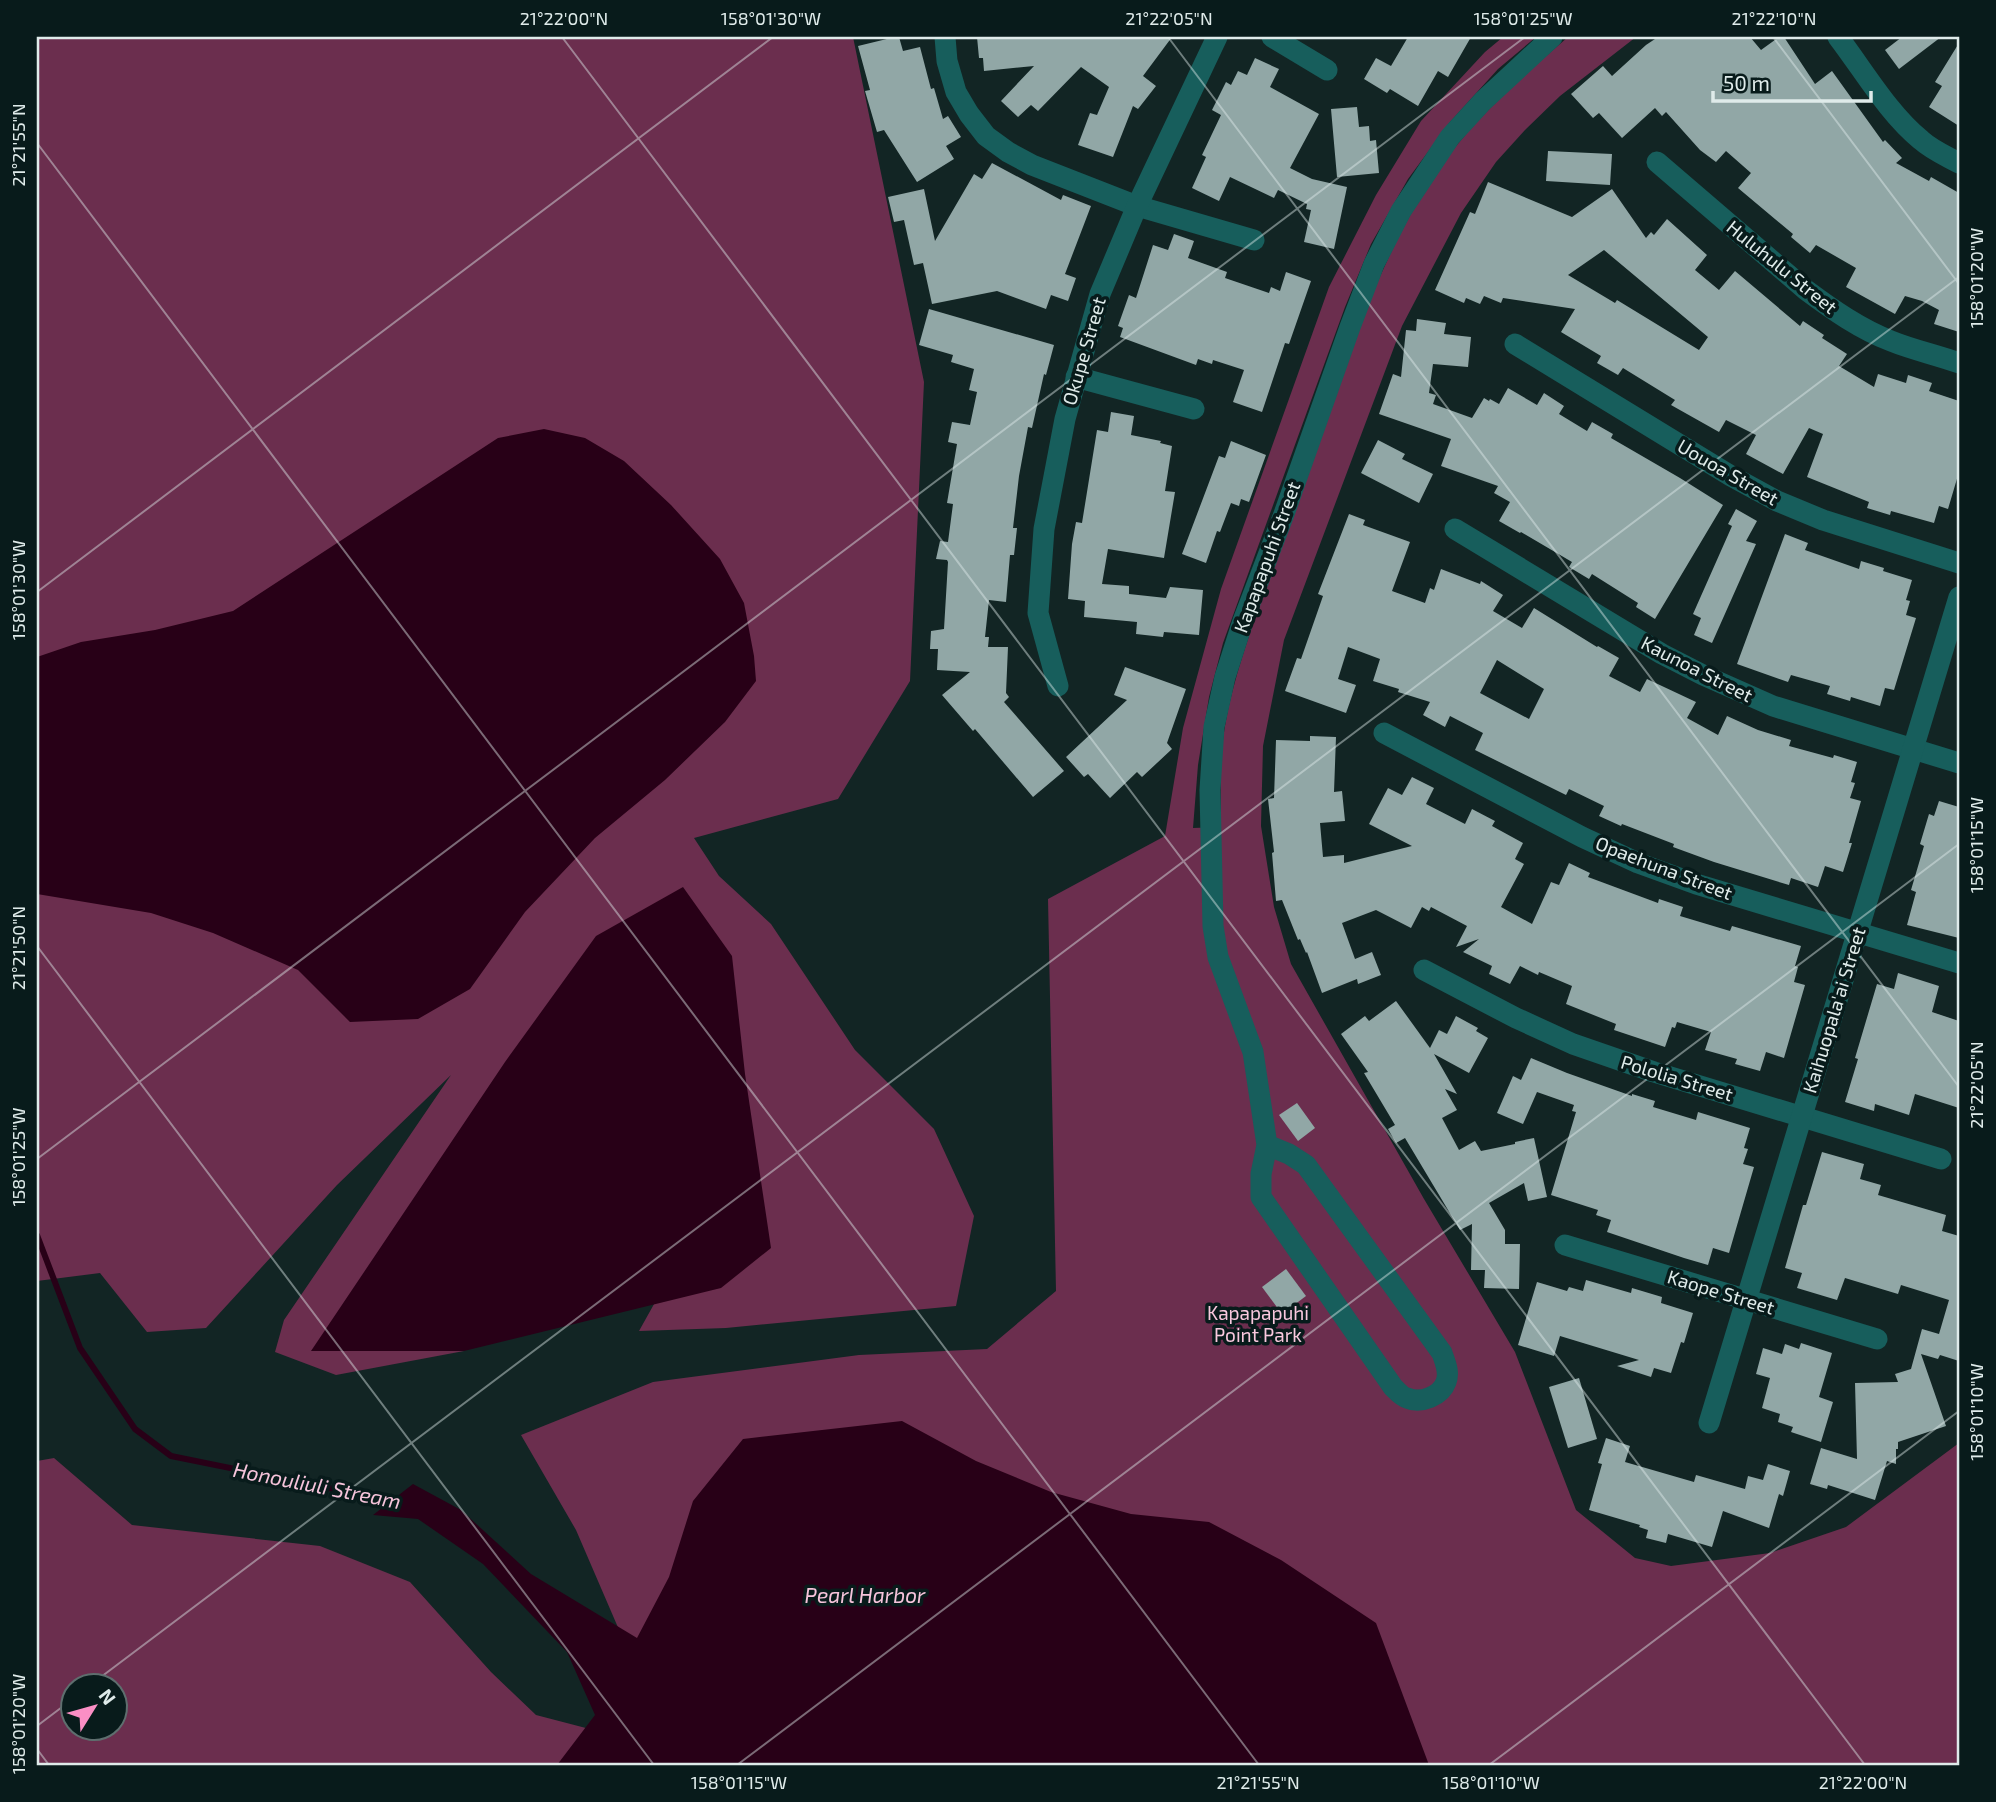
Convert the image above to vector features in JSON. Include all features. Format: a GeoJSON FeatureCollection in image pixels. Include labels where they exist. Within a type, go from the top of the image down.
{"type":"FeatureCollection","features":[{"type":"Feature","properties":{"kind":"street"},"geometry":{"type":"LineString","coordinates":[[945,37],[947,61],[956,92],[986,136],[1008,152],[1032,165],[1137,206],[1254,240]]}},
{"type":"Feature","properties":{"kind":"street","name":"Okupe Street"},"geometry":{"type":"LineString","coordinates":[[1058,686],[1038,613],[1044,529],[1065,419],[1100,294],[1137,206],[1217,37]]}},
{"type":"Feature","properties":{"kind":"street"},"geometry":{"type":"LineString","coordinates":[[1272,37],[1327,69]]}},
{"type":"Feature","properties":{"kind":"street","name":"Kapapapuhi Street"},"geometry":{"type":"LineString","coordinates":[[1267,1145],[1307,1165],[1442,1353],[1447,1366],[1447,1380],[1441,1391],[1429,1398],[1418,1400],[1406,1398],[1393,1387],[1261,1198],[1261,1174],[1267,1145],[1253,1052],[1218,957],[1213,926],[1210,790],[1214,727],[1224,677],[1243,621],[1379,253],[1401,211],[1450,138],[1483,101],[1552,37]]}},
{"type":"Feature","properties":{"kind":"street"},"geometry":{"type":"LineString","coordinates":[[1838,37],[1899,119],[1921,141],[1959,163]]}},
{"type":"Feature","properties":{"kind":"street","name":"Huluhulu Street"},"geometry":{"type":"LineString","coordinates":[[1657,162],[1832,310],[1891,341],[1959,363]]}},
{"type":"Feature","properties":{"kind":"street","name":"Uouoa Street"},"geometry":{"type":"LineString","coordinates":[[1515,344],[1731,476],[1777,501],[1823,520],[1959,564]]}},
{"type":"Feature","properties":{"kind":"street"},"geometry":{"type":"LineString","coordinates":[[1076,377],[1194,409]]}},
{"type":"Feature","properties":{"kind":"street","name":"Kaunoa Street"},"geometry":{"type":"LineString","coordinates":[[1455,529],[1662,654],[1703,675],[1773,706],[1959,763]]}},
{"type":"Feature","properties":{"kind":"street","name":"Kaihuopala'ai Street"},"geometry":{"type":"LineString","coordinates":[[1709,1423],[1959,597]]}},
{"type":"Feature","properties":{"kind":"street","name":"Opaehuna Street"},"geometry":{"type":"LineString","coordinates":[[1384,733],[1582,837],[1638,863],[1696,884],[1959,963]]}},
{"type":"Feature","properties":{"kind":"street","name":"Pololia Street"},"geometry":{"type":"LineString","coordinates":[[1423,970],[1573,1044],[1654,1072],[1941,1159]]}},
{"type":"Feature","properties":{"kind":"street","name":"Kaope Street"},"geometry":{"type":"LineString","coordinates":[[1565,1245],[1877,1339]]}},
{"type":"Feature","properties":{"kind":"green space"},"geometry":{"type":"Polygon","coordinates":[[[37,37],[853,37],[924,382],[910,681],[838,799],[694,838],[719,876],[771,924],[855,1050],[934,1129],[974,1216],[956,1306],[726,1328],[639,1331],[663,1288],[414,1337],[464,1351],[336,1375],[275,1352],[284,1320],[451,1075],[337,1185],[206,1328],[147,1332],[100,1273],[37,1281],[37,37]]]}},
{"type":"Feature","properties":{"kind":"green space","name":"Kapapapuhi Point Park"},"geometry":{"type":"Polygon","coordinates":[[[1503,37],[1536,37],[1498,69],[1450,122],[1408,179],[1371,244],[1345,307],[1223,643],[1209,697],[1198,765],[1193,828],[1221,827],[1223,738],[1228,708],[1243,655],[1355,338],[1384,268],[1418,201],[1467,133],[1516,83],[1568,37],[1636,37],[1560,96],[1496,162],[1461,213],[1402,326],[1284,640],[1263,746],[1261,826],[1274,907],[1291,964],[1424,1199],[1515,1352],[1576,1510],[1635,1558],[1671,1566],[1770,1553],[1846,1527],[1959,1443],[1959,1765],[1355,1765],[651,1704],[576,1530],[521,1435],[653,1382],[859,1355],[987,1349],[1056,1291],[1048,899],[1165,836],[1183,728],[1221,589],[1329,287],[1376,195],[1421,121],[1485,52],[1503,37]]]}},
{"type":"Feature","properties":{"kind":"green space"},"geometry":{"type":"Polygon","coordinates":[[[54,1458],[132,1525],[320,1546],[410,1582],[491,1672],[536,1715],[628,1739],[639,1765],[37,1765],[37,1461],[54,1458]]]}},
{"type":"Feature","properties":{"kind":"water"},"geometry":{"type":"Polygon","coordinates":[[[544,429],[585,438],[624,461],[671,505],[720,559],[744,603],[756,681],[725,722],[665,780],[595,838],[525,912],[470,989],[418,1019],[350,1022],[298,970],[213,933],[151,913],[37,894],[37,657],[81,642],[155,630],[233,611],[498,438],[544,429]]]}},
{"type":"Feature","properties":{"kind":"water"},"geometry":{"type":"Polygon","coordinates":[[[683,887],[732,956],[745,1074],[771,1248],[721,1288],[464,1351],[311,1351],[505,1062],[596,936],[683,887]]]}},
{"type":"Feature","properties":{"kind":"water","name":"Pearl Harbor"},"geometry":{"type":"Polygon","coordinates":[[[902,1421],[976,1461],[1051,1492],[1131,1514],[1209,1522],[1281,1560],[1376,1623],[1429,1765],[557,1765],[595,1715],[567,1652],[483,1564],[418,1519],[373,1515],[413,1484],[461,1510],[531,1574],[637,1638],[669,1577],[693,1501],[743,1439],[902,1421]]]}},
{"type":"Feature","properties":{"kind":"building"},"geometry":{"type":"Polygon","coordinates":[[[899,37],[903,51],[920,47],[931,89],[934,88],[943,119],[948,116],[961,137],[946,146],[954,159],[917,182],[884,130],[877,132],[865,91],[870,90],[858,46],[899,37]]]}},
{"type":"Feature","properties":{"kind":"building"},"geometry":{"type":"Polygon","coordinates":[[[977,37],[1172,37],[1143,76],[1156,86],[1138,109],[1133,106],[1113,157],[1078,145],[1090,113],[1097,115],[1109,87],[1081,67],[1038,111],[1031,105],[1018,117],[1001,101],[1034,66],[984,71],[983,58],[979,58],[977,37]]]}},
{"type":"Feature","properties":{"kind":"building"},"geometry":{"type":"Polygon","coordinates":[[[1408,37],[1471,37],[1448,77],[1438,71],[1418,106],[1390,89],[1387,93],[1364,79],[1376,58],[1391,66],[1408,37]]]}},
{"type":"Feature","properties":{"kind":"building"},"geometry":{"type":"Polygon","coordinates":[[[1658,37],[1750,37],[1761,50],[1779,37],[1784,37],[1815,84],[1832,71],[1883,142],[1885,140],[1902,158],[1896,163],[1929,181],[1931,177],[1959,193],[1959,332],[1934,324],[1939,310],[1922,301],[1905,296],[1895,314],[1846,287],[1856,268],[1816,245],[1810,253],[1791,237],[1793,234],[1738,188],[1751,173],[1726,151],[1716,162],[1700,150],[1666,112],[1662,116],[1655,108],[1622,138],[1599,113],[1593,118],[1571,94],[1603,66],[1612,76],[1658,37]]]}},
{"type":"Feature","properties":{"kind":"building"},"geometry":{"type":"Polygon","coordinates":[[[1902,37],[1941,37],[1899,69],[1885,50],[1902,37]]]}},
{"type":"Feature","properties":{"kind":"building"},"geometry":{"type":"Polygon","coordinates":[[[1959,43],[1959,126],[1929,107],[1942,86],[1935,82],[1959,43]]]}},
{"type":"Feature","properties":{"kind":"building"},"geometry":{"type":"Polygon","coordinates":[[[1255,58],[1279,69],[1270,87],[1319,114],[1290,168],[1312,179],[1347,187],[1334,249],[1304,242],[1311,210],[1306,209],[1307,204],[1278,190],[1274,198],[1230,177],[1219,201],[1192,188],[1206,157],[1202,155],[1221,115],[1212,110],[1226,82],[1231,85],[1238,71],[1247,75],[1255,58]]]}},
{"type":"Feature","properties":{"kind":"building"},"geometry":{"type":"Polygon","coordinates":[[[1357,107],[1359,127],[1369,126],[1370,141],[1376,140],[1379,173],[1337,177],[1331,109],[1357,107]]]}},
{"type":"Feature","properties":{"kind":"building"},"geometry":{"type":"Polygon","coordinates":[[[1548,151],[1612,154],[1610,185],[1546,181],[1548,151]]]}},
{"type":"Feature","properties":{"kind":"building"},"geometry":{"type":"Polygon","coordinates":[[[992,163],[1061,200],[1063,195],[1091,206],[1065,274],[1076,278],[1068,301],[1051,295],[1046,309],[997,291],[932,304],[923,263],[914,265],[904,220],[894,222],[888,197],[924,189],[935,241],[974,174],[982,179],[992,163]]]}},
{"type":"Feature","properties":{"kind":"building"},"geometry":{"type":"Polygon","coordinates":[[[1488,182],[1572,217],[1612,189],[1646,238],[1651,232],[1654,235],[1667,219],[1707,255],[1695,270],[1719,290],[1735,271],[1800,326],[1803,321],[1824,335],[1822,338],[1847,354],[1839,366],[1874,387],[1878,374],[1906,383],[1908,375],[1932,383],[1929,391],[1959,401],[1959,472],[1948,509],[1939,506],[1934,523],[1891,511],[1890,515],[1867,508],[1869,502],[1807,477],[1823,434],[1809,428],[1783,474],[1746,454],[1756,435],[1726,420],[1719,432],[1671,405],[1675,400],[1623,368],[1618,375],[1597,363],[1601,356],[1561,332],[1575,309],[1503,298],[1501,303],[1484,296],[1480,304],[1466,298],[1464,303],[1435,290],[1470,212],[1475,214],[1488,182]],[[1604,250],[1568,275],[1615,303],[1617,300],[1699,350],[1708,337],[1604,250]]]}},
{"type":"Feature","properties":{"kind":"building"},"geometry":{"type":"Polygon","coordinates":[[[1174,234],[1194,241],[1188,258],[1227,272],[1225,278],[1269,293],[1271,287],[1280,291],[1286,272],[1311,281],[1289,344],[1285,343],[1262,412],[1233,402],[1244,370],[1213,360],[1212,364],[1198,359],[1196,365],[1120,337],[1123,328],[1118,326],[1129,295],[1136,298],[1153,245],[1168,250],[1174,234]]]}},
{"type":"Feature","properties":{"kind":"building"},"geometry":{"type":"Polygon","coordinates":[[[929,309],[1054,345],[1046,375],[1044,374],[1032,428],[1028,427],[1019,476],[1013,528],[1017,528],[1014,555],[1010,555],[1006,602],[989,600],[985,637],[989,637],[988,647],[1008,647],[1006,693],[1009,697],[1004,702],[1064,771],[1033,797],[942,695],[970,672],[937,670],[938,649],[930,649],[931,631],[944,629],[948,562],[936,559],[940,541],[948,542],[953,504],[947,503],[957,444],[948,442],[952,422],[970,425],[977,392],[969,390],[974,369],[951,362],[953,355],[919,345],[929,309]]]}},
{"type":"Feature","properties":{"kind":"building"},"geometry":{"type":"Polygon","coordinates":[[[1417,319],[1446,323],[1444,334],[1471,337],[1468,367],[1433,364],[1429,393],[1436,395],[1433,404],[1472,418],[1484,398],[1499,404],[1508,388],[1537,405],[1544,393],[1564,406],[1559,414],[1587,431],[1592,422],[1613,434],[1611,438],[1723,505],[1655,619],[1636,607],[1638,603],[1592,574],[1589,579],[1569,567],[1572,562],[1499,521],[1510,502],[1494,493],[1498,486],[1441,466],[1451,439],[1379,414],[1393,374],[1401,377],[1406,330],[1416,331],[1417,319]]]}},
{"type":"Feature","properties":{"kind":"building"},"geometry":{"type":"Polygon","coordinates":[[[1111,412],[1134,416],[1131,435],[1172,446],[1165,491],[1175,492],[1164,558],[1108,549],[1102,584],[1129,586],[1129,594],[1166,598],[1170,587],[1203,590],[1199,635],[1164,632],[1163,637],[1136,634],[1137,622],[1084,617],[1085,601],[1068,599],[1072,544],[1076,522],[1082,523],[1097,430],[1108,432],[1111,412]]]}},
{"type":"Feature","properties":{"kind":"building"},"geometry":{"type":"Polygon","coordinates":[[[1378,440],[1405,454],[1402,459],[1433,474],[1419,503],[1361,473],[1378,440]]]}},
{"type":"Feature","properties":{"kind":"building"},"geometry":{"type":"Polygon","coordinates":[[[1231,441],[1266,455],[1249,502],[1241,499],[1239,506],[1231,503],[1220,532],[1217,531],[1206,563],[1182,554],[1219,456],[1225,458],[1231,441]]]}},
{"type":"Feature","properties":{"kind":"building"},"geometry":{"type":"Polygon","coordinates":[[[1736,509],[1757,521],[1746,541],[1756,544],[1712,643],[1694,635],[1701,618],[1693,614],[1732,526],[1728,524],[1736,509]]]}},
{"type":"Feature","properties":{"kind":"building"},"geometry":{"type":"Polygon","coordinates":[[[1349,514],[1365,520],[1363,525],[1410,542],[1392,591],[1425,603],[1430,588],[1434,590],[1441,569],[1480,584],[1481,581],[1503,595],[1493,611],[1522,628],[1534,608],[1619,658],[1609,676],[1640,692],[1647,679],[1696,702],[1687,718],[1718,735],[1727,716],[1758,730],[1791,740],[1789,746],[1857,762],[1850,798],[1861,801],[1843,872],[1825,866],[1818,887],[1791,878],[1789,885],[1714,862],[1599,816],[1604,806],[1569,789],[1566,795],[1475,750],[1483,733],[1450,716],[1445,727],[1423,715],[1430,702],[1373,681],[1380,659],[1348,647],[1338,679],[1356,685],[1346,713],[1285,691],[1297,658],[1301,659],[1323,596],[1318,594],[1349,514]],[[1497,660],[1480,693],[1529,719],[1544,689],[1497,660]]]}},
{"type":"Feature","properties":{"kind":"building"},"geometry":{"type":"Polygon","coordinates":[[[1785,534],[1808,543],[1805,550],[1859,569],[1861,561],[1912,580],[1906,600],[1910,601],[1906,615],[1916,618],[1894,690],[1885,688],[1880,706],[1851,697],[1850,701],[1827,694],[1830,686],[1791,675],[1788,682],[1737,664],[1785,534]]]}},
{"type":"Feature","properties":{"kind":"building"},"geometry":{"type":"Polygon","coordinates":[[[1125,667],[1186,689],[1167,743],[1172,749],[1142,777],[1137,772],[1110,798],[1088,774],[1084,777],[1066,757],[1127,700],[1114,695],[1125,667]]]}},
{"type":"Feature","properties":{"kind":"building"},"geometry":{"type":"Polygon","coordinates":[[[1310,736],[1336,737],[1334,792],[1342,791],[1345,821],[1320,823],[1323,857],[1344,855],[1344,863],[1412,846],[1369,824],[1388,788],[1402,795],[1412,777],[1434,788],[1426,804],[1465,824],[1472,809],[1495,821],[1492,826],[1523,843],[1515,859],[1524,864],[1501,907],[1532,924],[1551,882],[1559,885],[1569,863],[1590,873],[1588,877],[1658,903],[1659,899],[1683,907],[1680,916],[1730,931],[1732,926],[1801,946],[1794,982],[1805,985],[1784,1058],[1766,1052],[1760,1071],[1735,1064],[1737,1059],[1705,1050],[1711,1032],[1677,1022],[1675,1028],[1672,1027],[1665,1047],[1614,1030],[1616,1024],[1566,1004],[1572,986],[1520,966],[1510,984],[1489,974],[1492,966],[1463,952],[1479,939],[1456,947],[1467,926],[1431,907],[1429,911],[1422,907],[1411,928],[1376,910],[1342,923],[1355,959],[1372,952],[1381,975],[1358,984],[1357,979],[1322,993],[1307,952],[1300,939],[1298,940],[1282,900],[1276,901],[1268,799],[1274,798],[1276,740],[1310,741],[1310,736]]]}},
{"type":"Feature","properties":{"kind":"building"},"geometry":{"type":"Polygon","coordinates":[[[1939,801],[1959,807],[1959,938],[1907,925],[1916,892],[1911,890],[1924,846],[1920,844],[1929,814],[1934,816],[1939,801]]]}},
{"type":"Feature","properties":{"kind":"building"},"geometry":{"type":"Polygon","coordinates":[[[1898,973],[1939,986],[1932,1012],[1959,1021],[1959,1108],[1915,1094],[1909,1115],[1875,1104],[1874,1111],[1845,1102],[1877,984],[1894,989],[1898,973]]]}},
{"type":"Feature","properties":{"kind":"building"},"geometry":{"type":"Polygon","coordinates":[[[1396,1001],[1430,1048],[1439,1030],[1447,1034],[1456,1016],[1478,1028],[1476,1031],[1488,1038],[1469,1073],[1434,1054],[1457,1094],[1445,1089],[1457,1110],[1442,1118],[1459,1150],[1475,1141],[1481,1151],[1534,1138],[1547,1197],[1528,1201],[1524,1183],[1489,1203],[1505,1230],[1505,1244],[1520,1244],[1519,1289],[1484,1288],[1485,1270],[1471,1270],[1472,1224],[1460,1230],[1405,1138],[1396,1143],[1388,1129],[1395,1125],[1364,1073],[1368,1072],[1341,1034],[1365,1016],[1369,1021],[1396,1001]]]}},
{"type":"Feature","properties":{"kind":"building"},"geometry":{"type":"Polygon","coordinates":[[[1531,1058],[1632,1096],[1655,1101],[1653,1107],[1696,1120],[1698,1112],[1750,1128],[1743,1164],[1754,1167],[1729,1253],[1713,1248],[1708,1265],[1684,1258],[1607,1232],[1611,1220],[1596,1215],[1598,1210],[1551,1195],[1576,1112],[1572,1111],[1574,1105],[1537,1092],[1523,1124],[1497,1113],[1513,1076],[1521,1080],[1531,1058]]]}},
{"type":"Feature","properties":{"kind":"building"},"geometry":{"type":"Polygon","coordinates":[[[1297,1103],[1315,1128],[1298,1141],[1279,1115],[1297,1103]]]}},
{"type":"Feature","properties":{"kind":"building"},"geometry":{"type":"Polygon","coordinates":[[[1822,1152],[1864,1164],[1860,1179],[1881,1185],[1878,1195],[1946,1215],[1942,1231],[1959,1236],[1959,1361],[1940,1355],[1938,1359],[1921,1354],[1946,1426],[1898,1442],[1896,1464],[1887,1461],[1875,1500],[1828,1485],[1827,1489],[1810,1484],[1821,1448],[1857,1459],[1855,1383],[1898,1382],[1895,1374],[1911,1369],[1922,1329],[1939,1334],[1949,1300],[1901,1285],[1898,1294],[1845,1278],[1837,1300],[1797,1288],[1802,1273],[1785,1268],[1822,1152]]]}},
{"type":"Feature","properties":{"kind":"building"},"geometry":{"type":"Polygon","coordinates":[[[1286,1269],[1306,1296],[1282,1314],[1262,1287],[1286,1269]]]}},
{"type":"Feature","properties":{"kind":"building"},"geometry":{"type":"Polygon","coordinates":[[[1586,1280],[1631,1293],[1632,1288],[1662,1297],[1661,1303],[1693,1313],[1671,1373],[1654,1368],[1651,1377],[1617,1366],[1639,1360],[1560,1336],[1554,1356],[1518,1345],[1537,1282],[1567,1291],[1569,1287],[1583,1291],[1586,1280]]]}},
{"type":"Feature","properties":{"kind":"building"},"geometry":{"type":"Polygon","coordinates":[[[1801,1343],[1832,1353],[1819,1397],[1833,1402],[1821,1442],[1791,1432],[1793,1427],[1778,1422],[1780,1414],[1762,1408],[1770,1378],[1756,1374],[1763,1348],[1782,1354],[1785,1344],[1799,1349],[1801,1343]]]}},
{"type":"Feature","properties":{"kind":"building"},"geometry":{"type":"Polygon","coordinates":[[[1579,1378],[1597,1439],[1568,1448],[1549,1387],[1579,1378]]]}},
{"type":"Feature","properties":{"kind":"building"},"geometry":{"type":"Polygon","coordinates":[[[1606,1438],[1630,1446],[1625,1462],[1694,1482],[1696,1475],[1745,1489],[1748,1476],[1763,1480],[1768,1464],[1790,1471],[1783,1496],[1779,1494],[1769,1528],[1723,1511],[1712,1547],[1668,1534],[1666,1543],[1646,1538],[1648,1530],[1639,1527],[1640,1525],[1589,1510],[1606,1438]]]}},
{"type":"Feature","properties":{"kind":"waterway","name":"Honouliuli Stream"},"geometry":{"type":"LineString","coordinates":[[37,1235],[80,1348],[135,1429],[171,1456],[397,1502]]}}]}
